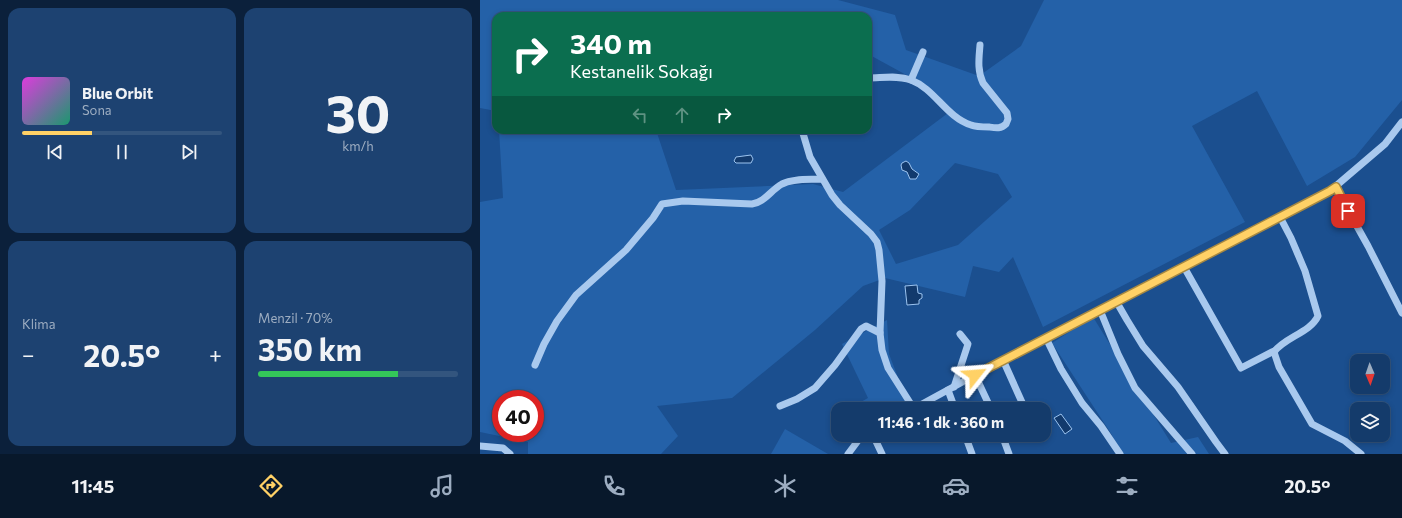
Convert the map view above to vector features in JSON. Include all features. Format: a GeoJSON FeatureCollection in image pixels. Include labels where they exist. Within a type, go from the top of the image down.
{"type":"FeatureCollection","features":[{"type":"Feature","properties":{"kind":"street"},"geometry":{"type":"LineString","coordinates":[[872,78],[901,78],[911,80],[920,85],[955,116],[971,125],[995,128],[1004,127],[1008,122],[1007,113],[980,78],[978,65],[980,45]]}},
{"type":"Feature","properties":{"kind":"street"},"geometry":{"type":"LineString","coordinates":[[911,80],[923,52]]}},
{"type":"Feature","properties":{"kind":"street"},"geometry":{"type":"LineString","coordinates":[[926,402],[1003,360],[1336,187],[1385,144],[1402,122]]}},
{"type":"Feature","properties":{"kind":"street"},"geometry":{"type":"LineString","coordinates":[[803,134],[810,157],[822,179],[840,205],[866,228],[877,242],[882,281],[880,333],[882,350],[888,368],[909,402]]}},
{"type":"Feature","properties":{"kind":"street"},"geometry":{"type":"LineString","coordinates":[[535,365],[551,332],[576,295],[626,250],[653,218],[662,204],[683,201],[757,204],[776,188],[788,182],[822,179]]}},
{"type":"Feature","properties":{"kind":"street"},"geometry":{"type":"LineString","coordinates":[[1336,187],[1402,314]]}},
{"type":"Feature","properties":{"kind":"street"},"geometry":{"type":"LineString","coordinates":[[1184,267],[1241,368],[1274,351],[1315,322],[1318,316],[1305,271],[1280,217]]}},
{"type":"Feature","properties":{"kind":"street"},"geometry":{"type":"LineString","coordinates":[[1116,301],[1144,346],[1178,387],[1225,454]]}},
{"type":"Feature","properties":{"kind":"street"},"geometry":{"type":"LineString","coordinates":[[1100,310],[1118,354],[1135,388],[1192,454]]}},
{"type":"Feature","properties":{"kind":"street"},"geometry":{"type":"LineString","coordinates":[[780,406],[797,399],[815,388],[835,365],[861,329],[866,326],[880,333]]}},
{"type":"Feature","properties":{"kind":"street"},"geometry":{"type":"LineString","coordinates":[[954,402],[951,388],[968,344],[960,334]]}},
{"type":"Feature","properties":{"kind":"street"},"geometry":{"type":"LineString","coordinates":[[1046,338],[1061,369],[1082,403],[1101,426],[1120,454]]}},
{"type":"Feature","properties":{"kind":"street"},"geometry":{"type":"LineString","coordinates":[[1274,351],[1279,367],[1312,424],[1345,441],[1361,454]]}},
{"type":"Feature","properties":{"kind":"street"},"geometry":{"type":"LineString","coordinates":[[1003,360],[1022,402]]}},
{"type":"Feature","properties":{"kind":"street"},"geometry":{"type":"LineString","coordinates":[[975,375],[988,402]]}},
{"type":"Feature","properties":{"kind":"street"},"geometry":{"type":"LineString","coordinates":[[848,454],[857,442]]}},
{"type":"Feature","properties":{"kind":"street"},"geometry":{"type":"LineString","coordinates":[[876,442],[882,454]]}},
{"type":"Feature","properties":{"kind":"street"},"geometry":{"type":"LineString","coordinates":[[968,442],[972,454]]}},
{"type":"Feature","properties":{"kind":"street"},"geometry":{"type":"LineString","coordinates":[[1005,442],[1009,454]]}},
{"type":"Feature","properties":{"kind":"street"},"geometry":{"type":"LineString","coordinates":[[480,446],[503,448],[510,454]]}},
{"type":"Feature","properties":{"kind":"shaded area"},"geometry":{"type":"Polygon","coordinates":[[[480,0],[838,0],[895,15],[906,50],[979,76],[1021,46],[1044,0],[1402,0],[1402,100],[1355,157],[1307,186],[1257,91],[1192,126],[1245,222],[1043,327],[1013,257],[999,272],[973,266],[965,297],[885,278],[863,286],[815,330],[732,398],[657,406],[678,436],[661,454],[528,454],[528,442],[544,442],[544,390],[492,390],[492,434],[480,432],[480,202],[503,198],[499,134],[657,134],[676,190],[813,184],[843,192],[952,110],[910,77],[872,56],[872,12],[492,12],[492,110],[480,108],[480,0]],[[955,163],[910,210],[879,230],[896,264],[958,245],[1012,197],[998,174],[955,163]]]}},
{"type":"Feature","properties":{"kind":"shaded area"},"geometry":{"type":"Polygon","coordinates":[[[751,155],[753,159],[751,163],[736,163],[734,161],[736,157],[751,155]]]}},
{"type":"Feature","properties":{"kind":"shaded area"},"geometry":{"type":"Polygon","coordinates":[[[906,161],[912,169],[919,174],[916,179],[910,179],[907,172],[902,170],[901,165],[906,161]]]}},
{"type":"Feature","properties":{"kind":"shaded area"},"geometry":{"type":"Polygon","coordinates":[[[917,285],[918,293],[922,294],[919,304],[907,305],[905,286],[917,285]]]}},
{"type":"Feature","properties":{"kind":"shaded area"},"geometry":{"type":"Polygon","coordinates":[[[1093,317],[1171,443],[1198,437],[1209,454],[1117,454],[1112,435],[1052,343],[1093,317]]]}},
{"type":"Feature","properties":{"kind":"shaded area"},"geometry":{"type":"Polygon","coordinates":[[[887,320],[889,354],[907,401],[861,402],[868,398],[842,344],[887,320]]]}},
{"type":"Feature","properties":{"kind":"shaded area"},"geometry":{"type":"Polygon","coordinates":[[[1061,414],[1072,429],[1065,434],[1054,418],[1061,414]]]}},
{"type":"Feature","properties":{"kind":"shaded area"},"geometry":{"type":"Polygon","coordinates":[[[785,429],[828,454],[771,454],[785,429]]]}},
{"type":"Feature","properties":{"kind":"route"},"geometry":{"type":"LineString","coordinates":[[975,375],[1336,187],[1348,211]]}}]}
